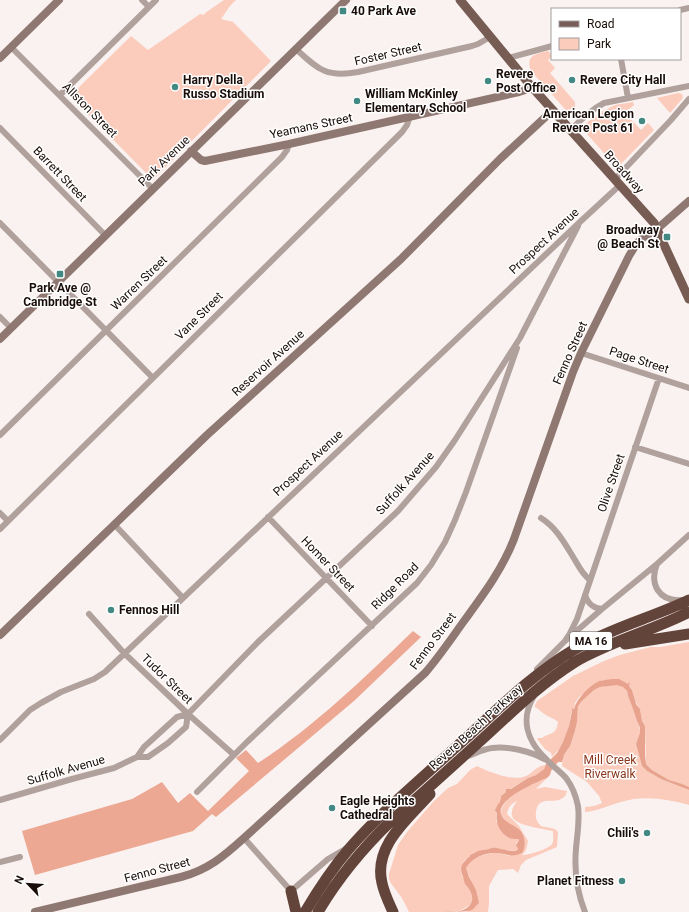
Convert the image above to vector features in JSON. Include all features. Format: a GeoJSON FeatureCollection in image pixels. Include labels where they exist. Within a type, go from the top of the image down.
{"type":"FeatureCollection","features":[{"type":"Feature","properties":{"kind":"highway","name":"Revere Beach Parkway"},"geometry":{"type":"LineString","coordinates":[[305,912],[338,862],[367,829],[543,670],[579,647],[613,630],[664,611],[689,599]]}},
{"type":"Feature","properties":{"kind":"highway","name":"Revere Beach Parkway"},"geometry":{"type":"LineString","coordinates":[[318,912],[340,878],[368,844],[540,687],[567,667],[596,651],[689,612]]}},
{"type":"Feature","properties":{"kind":"highway"},"geometry":{"type":"LineString","coordinates":[[596,651],[634,642],[689,634]]}},
{"type":"Feature","properties":{"kind":"highway"},"geometry":{"type":"LineString","coordinates":[[393,912],[380,878],[380,863],[385,848],[396,832],[455,764]]}},
{"type":"Feature","properties":{"kind":"highway"},"geometry":{"type":"LineString","coordinates":[[291,891],[296,912]]}},
{"type":"Feature","properties":{"kind":"main road","name":"Broadway"},"geometry":{"type":"LineString","coordinates":[[460,0],[531,86],[647,215],[658,230],[686,285],[689,299]]}},
{"type":"Feature","properties":{"kind":"street"},"geometry":{"type":"LineString","coordinates":[[0,58],[59,0]]}},
{"type":"Feature","properties":{"kind":"street"},"geometry":{"type":"LineString","coordinates":[[142,0],[149,7]]}},
{"type":"Feature","properties":{"kind":"street"},"geometry":{"type":"LineString","coordinates":[[60,95],[156,0]]}},
{"type":"Feature","properties":{"kind":"street","name":"Park Avenue"},"geometry":{"type":"LineString","coordinates":[[0,339],[346,0]]}},
{"type":"Feature","properties":{"kind":"street","name":"Foster Street"},"geometry":{"type":"LineString","coordinates":[[296,49],[320,70],[332,74],[343,75],[472,46],[490,37]]}},
{"type":"Feature","properties":{"kind":"street"},"geometry":{"type":"LineString","coordinates":[[508,58],[551,46]]}},
{"type":"Feature","properties":{"kind":"street","name":"Allston Street"},"geometry":{"type":"LineString","coordinates":[[11,47],[153,189]]}},
{"type":"Feature","properties":{"kind":"street"},"geometry":{"type":"LineString","coordinates":[[621,60],[628,98]]}},
{"type":"Feature","properties":{"kind":"street","name":"Yeamans Street"},"geometry":{"type":"LineString","coordinates":[[191,151],[204,161],[289,144],[520,92],[531,86]]}},
{"type":"Feature","properties":{"kind":"street"},"geometry":{"type":"LineString","coordinates":[[571,130],[592,110],[604,103],[689,86]]}},
{"type":"Feature","properties":{"kind":"street","name":"Prospect Avenue"},"geometry":{"type":"LineString","coordinates":[[0,740],[30,710],[61,692],[94,679],[105,672],[581,221],[689,99]]}},
{"type":"Feature","properties":{"kind":"street","name":"Reservoir Avenue"},"geometry":{"type":"LineString","coordinates":[[0,635],[207,435],[401,259],[500,159],[553,110]]}},
{"type":"Feature","properties":{"kind":"street","name":"Vane Street"},"geometry":{"type":"LineString","coordinates":[[0,530],[402,132],[407,125],[410,116]]}},
{"type":"Feature","properties":{"kind":"street","name":"Barrett Street"},"geometry":{"type":"LineString","coordinates":[[0,128],[105,235]]}},
{"type":"Feature","properties":{"kind":"street","name":"Warren Street"},"geometry":{"type":"LineString","coordinates":[[0,435],[282,157],[289,144]]}},
{"type":"Feature","properties":{"kind":"street","name":"Fenno Street"},"geometry":{"type":"LineString","coordinates":[[35,912],[191,874],[213,863],[225,855],[244,838],[422,676],[437,658],[502,566],[512,545],[581,353],[629,256],[637,243],[644,237],[658,230],[689,201]]}},
{"type":"Feature","properties":{"kind":"street","name":"Suffolk Avenue"},"geometry":{"type":"LineString","coordinates":[[137,757],[144,748],[177,718],[188,714],[258,642],[398,511],[436,467],[520,338],[581,221]]}},
{"type":"Feature","properties":{"kind":"street"},"geometry":{"type":"LineString","coordinates":[[0,223],[153,378]]}},
{"type":"Feature","properties":{"kind":"street"},"geometry":{"type":"LineString","coordinates":[[0,317],[11,328]]}},
{"type":"Feature","properties":{"kind":"street","name":"Ridge Road"},"geometry":{"type":"LineString","coordinates":[[197,792],[234,755],[417,583],[431,565],[456,520],[520,338]]}},
{"type":"Feature","properties":{"kind":"street","name":"Page Street"},"geometry":{"type":"LineString","coordinates":[[581,353],[689,388]]}},
{"type":"Feature","properties":{"kind":"street","name":"Olive Street"},"geometry":{"type":"LineString","coordinates":[[565,641],[572,629],[590,580],[659,378]]}},
{"type":"Feature","properties":{"kind":"street"},"geometry":{"type":"LineString","coordinates":[[635,446],[689,464]]}},
{"type":"Feature","properties":{"kind":"street"},"geometry":{"type":"LineString","coordinates":[[0,513],[8,521]]}},
{"type":"Feature","properties":{"kind":"street","name":"Homer Street"},"geometry":{"type":"LineString","coordinates":[[268,517],[372,626]]}},
{"type":"Feature","properties":{"kind":"street"},"geometry":{"type":"LineString","coordinates":[[541,518],[558,534],[581,571],[590,580]]}},
{"type":"Feature","properties":{"kind":"street"},"geometry":{"type":"LineString","coordinates":[[114,524],[182,598]]}},
{"type":"Feature","properties":{"kind":"street","name":"Revere Beach Parkway"},"geometry":{"type":"LineString","coordinates":[[506,702],[565,641],[657,564],[689,535]]}},
{"type":"Feature","properties":{"kind":"street","name":"Revere Beach Parkway"},"geometry":{"type":"LineString","coordinates":[[657,564],[654,573],[654,582],[660,594],[666,598],[674,600],[689,599]]}},
{"type":"Feature","properties":{"kind":"street"},"geometry":{"type":"LineString","coordinates":[[584,595],[591,605],[602,609]]}},
{"type":"Feature","properties":{"kind":"street","name":"Tudor Street"},"geometry":{"type":"LineString","coordinates":[[89,614],[124,653],[188,714],[234,755]]}},
{"type":"Feature","properties":{"kind":"street"},"geometry":{"type":"LineString","coordinates":[[540,687],[529,706],[526,716],[526,724],[532,741],[541,754],[568,781],[578,805],[575,854],[576,871],[578,892],[585,912]]}},
{"type":"Feature","properties":{"kind":"street","name":"Suffolk Avenue"},"geometry":{"type":"LineString","coordinates":[[0,800],[114,768],[137,757],[148,757],[168,743],[186,726],[188,714]]}},
{"type":"Feature","properties":{"kind":"street"},"geometry":{"type":"LineString","coordinates":[[455,764],[477,752],[496,748],[527,752],[547,760]]}},
{"type":"Feature","properties":{"kind":"street"},"geometry":{"type":"LineString","coordinates":[[244,838],[291,891],[328,859],[342,850],[352,846]]}},
{"type":"Feature","properties":{"kind":"street"},"geometry":{"type":"LineString","coordinates":[[0,862],[20,857]]}},
{"type":"Feature","properties":{"kind":"green space"},"geometry":{"type":"Polygon","coordinates":[[[224,0],[236,0],[221,19],[233,22],[271,61],[153,180],[70,96],[131,36],[148,50],[200,14],[204,15],[224,0]]]}},
{"type":"Feature","properties":{"kind":"green space"},"geometry":{"type":"Polygon","coordinates":[[[548,51],[551,54],[551,58],[548,60],[555,68],[550,73],[575,102],[575,115],[573,118],[531,71],[529,62],[536,54],[548,51]]]}},
{"type":"Feature","properties":{"kind":"green space"},"geometry":{"type":"Polygon","coordinates":[[[678,93],[682,94],[683,98],[670,113],[657,98],[678,93]]]}},
{"type":"Feature","properties":{"kind":"green space"},"geometry":{"type":"Polygon","coordinates":[[[633,102],[634,105],[625,113],[641,130],[648,123],[654,130],[617,168],[581,127],[601,112],[615,105],[633,102]]]}},
{"type":"Feature","properties":{"kind":"green space"},"geometry":{"type":"Polygon","coordinates":[[[689,642],[689,787],[669,780],[652,770],[646,764],[645,726],[642,721],[640,709],[628,684],[612,679],[606,681],[602,680],[579,697],[575,703],[574,709],[570,709],[572,710],[565,739],[561,747],[552,757],[551,753],[545,749],[537,739],[554,732],[558,722],[535,707],[537,701],[573,676],[620,655],[651,647],[689,642]]]}},
{"type":"Feature","properties":{"kind":"green space"},"geometry":{"type":"Polygon","coordinates":[[[615,684],[621,685],[626,689],[632,705],[640,730],[640,735],[636,744],[642,766],[647,771],[661,779],[689,790],[689,805],[647,798],[621,802],[585,812],[585,807],[602,803],[599,796],[587,782],[562,766],[563,757],[570,746],[575,731],[578,706],[594,690],[600,687],[615,684]]]}},
{"type":"Feature","properties":{"kind":"green space"},"geometry":{"type":"Polygon","coordinates":[[[545,765],[544,769],[536,775],[528,778],[501,796],[500,802],[496,808],[496,821],[504,834],[508,838],[519,840],[516,843],[518,849],[517,851],[489,849],[473,853],[464,861],[461,868],[462,876],[473,897],[470,905],[459,911],[409,912],[402,898],[390,882],[389,874],[398,845],[407,832],[433,802],[448,788],[457,784],[470,770],[477,766],[508,777],[521,778],[545,765]]]}},
{"type":"Feature","properties":{"kind":"green space","name":"Mill Creek Riverwalk"},"geometry":{"type":"Polygon","coordinates":[[[547,778],[536,789],[545,787],[567,791],[565,796],[561,799],[546,801],[540,804],[537,807],[536,812],[538,823],[541,826],[557,830],[557,847],[526,860],[521,865],[518,873],[513,869],[498,870],[489,886],[488,912],[467,912],[477,904],[466,867],[471,861],[480,857],[496,853],[509,856],[525,846],[501,815],[502,808],[511,797],[518,792],[547,778]],[[517,801],[510,806],[507,814],[519,826],[528,841],[526,850],[522,855],[550,846],[553,841],[553,831],[523,824],[513,818],[512,811],[517,801]]]}},
{"type":"Feature","properties":{"kind":"shaded area"},"geometry":{"type":"Polygon","coordinates":[[[413,631],[421,637],[354,701],[216,817],[212,814],[193,831],[35,875],[22,831],[132,799],[162,782],[178,803],[190,793],[208,811],[249,771],[236,758],[246,750],[258,763],[279,749],[338,701],[413,631]]]}},
{"type":"Feature","properties":{"kind":"shaded area"},"geometry":{"type":"Polygon","coordinates":[[[619,679],[628,684],[630,682],[629,686],[632,690],[636,704],[640,709],[642,721],[645,726],[646,764],[652,770],[669,780],[689,787],[689,790],[661,779],[647,771],[642,766],[636,744],[640,733],[640,728],[627,691],[623,687],[617,685],[600,687],[594,690],[578,706],[575,731],[562,762],[558,762],[547,778],[518,792],[501,808],[503,818],[522,833],[525,844],[522,853],[512,855],[493,853],[479,856],[471,861],[466,868],[476,890],[479,903],[470,911],[444,912],[460,911],[465,909],[471,903],[471,892],[465,884],[461,869],[461,866],[470,855],[478,851],[493,848],[508,851],[516,851],[518,849],[516,845],[519,840],[507,837],[498,826],[497,813],[495,810],[500,802],[501,796],[506,792],[506,789],[511,789],[544,769],[546,764],[557,753],[563,742],[569,726],[572,711],[571,708],[574,709],[587,689],[595,683],[619,679]]]}},
{"type":"Feature","properties":{"kind":"place","name":"40 Park Ave"},"geometry":{"type":"Point","coordinates":[343,11]}},
{"type":"Feature","properties":{"kind":"place","name":"Revere City Hall"},"geometry":{"type":"Point","coordinates":[572,80]}},
{"type":"Feature","properties":{"kind":"place","name":"Revere Post Office"},"geometry":{"type":"Point","coordinates":[488,81]}},
{"type":"Feature","properties":{"kind":"place","name":"Harry Della Russo Stadium"},"geometry":{"type":"Point","coordinates":[175,87]}},
{"type":"Feature","properties":{"kind":"place","name":"William McKinley Elementary School"},"geometry":{"type":"Point","coordinates":[357,101]}},
{"type":"Feature","properties":{"kind":"place","name":"American Legion Revere Post 61"},"geometry":{"type":"Point","coordinates":[642,121]}},
{"type":"Feature","properties":{"kind":"place","name":"Broadway @ Beach St"},"geometry":{"type":"Point","coordinates":[667,237]}},
{"type":"Feature","properties":{"kind":"place","name":"Park Ave @ Cambridge St"},"geometry":{"type":"Point","coordinates":[60,274]}},
{"type":"Feature","properties":{"kind":"place","name":"Fennos Hill"},"geometry":{"type":"Point","coordinates":[111,610]}},
{"type":"Feature","properties":{"kind":"place","name":"Eagle Heights Cathedral"},"geometry":{"type":"Point","coordinates":[332,808]}},
{"type":"Feature","properties":{"kind":"place","name":"Chili's"},"geometry":{"type":"Point","coordinates":[647,833]}},
{"type":"Feature","properties":{"kind":"place","name":"Planet Fitness"},"geometry":{"type":"Point","coordinates":[622,881]}}]}
